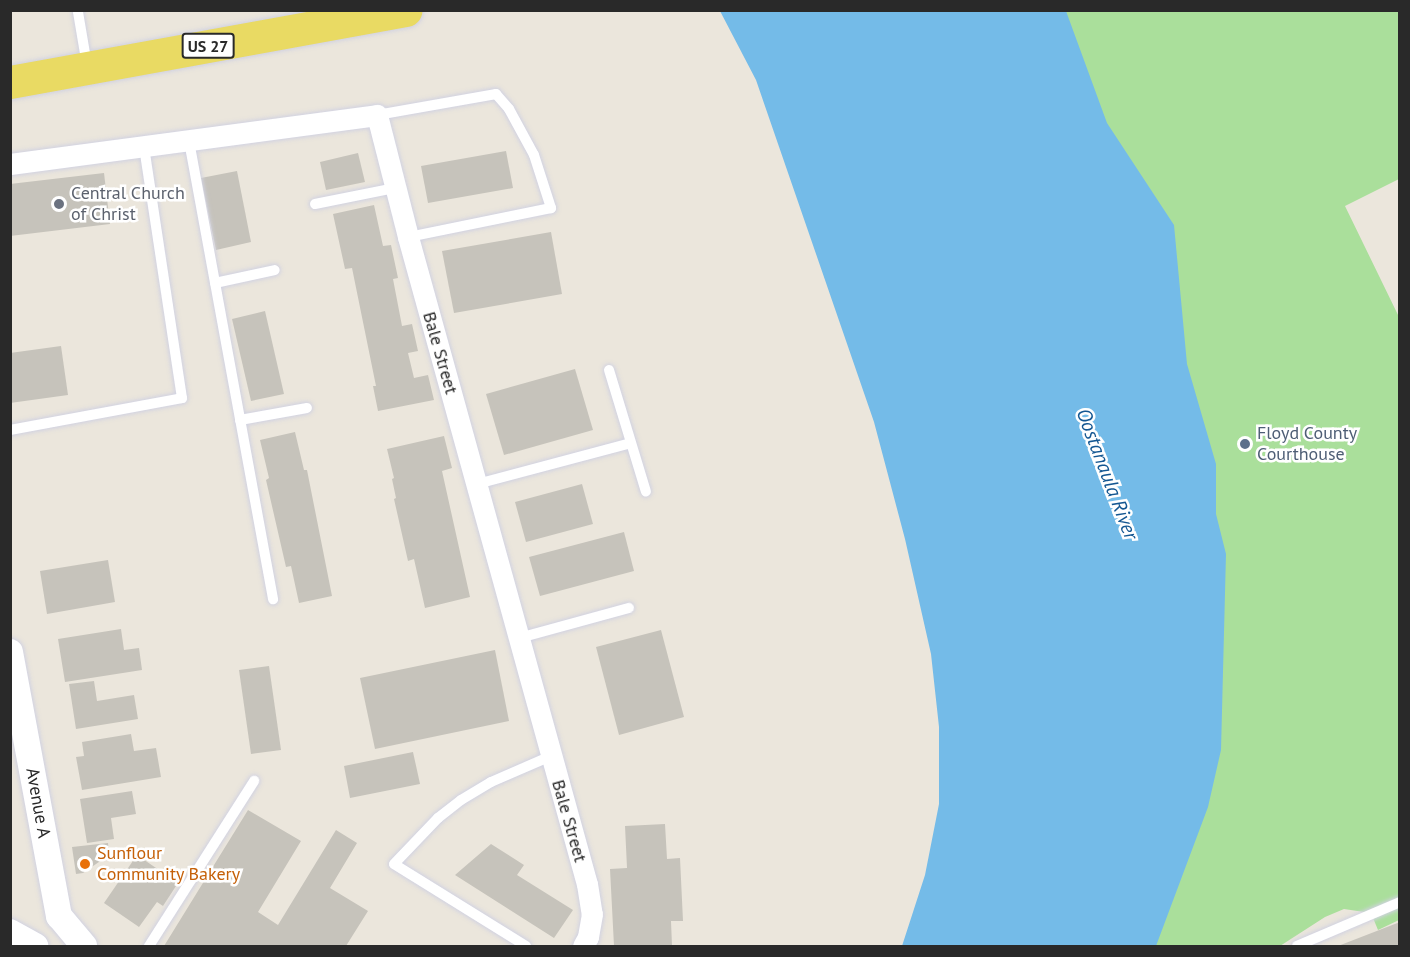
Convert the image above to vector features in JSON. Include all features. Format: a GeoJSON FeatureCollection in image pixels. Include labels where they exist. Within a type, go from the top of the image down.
{"type":"FeatureCollection","features":[{"type":"Feature","properties":{"kind":"main road","name":"US 27"},"geometry":{"type":"LineString","coordinates":[[10,82],[405,10]]}},
{"type":"Feature","properties":{"kind":"street"},"geometry":{"type":"LineString","coordinates":[[10,164],[377,115]]}},
{"type":"Feature","properties":{"kind":"street","name":"Bale Street"},"geometry":{"type":"LineString","coordinates":[[377,115],[408,237],[587,884],[592,914],[584,946]]}},
{"type":"Feature","properties":{"kind":"street","name":"Avenue A"},"geometry":{"type":"LineString","coordinates":[[10,652],[18,733],[59,916],[84,946]]}},
{"type":"Feature","properties":{"kind":"street"},"geometry":{"type":"LineString","coordinates":[[10,932],[35,946]]}},
{"type":"Feature","properties":{"kind":"lane"},"geometry":{"type":"LineString","coordinates":[[77,11],[88,68]]}},
{"type":"Feature","properties":{"kind":"lane"},"geometry":{"type":"LineString","coordinates":[[377,115],[496,94],[509,109],[534,155],[551,208],[408,237]]}},
{"type":"Feature","properties":{"kind":"lane"},"geometry":{"type":"LineString","coordinates":[[189,141],[273,599]]}},
{"type":"Feature","properties":{"kind":"lane"},"geometry":{"type":"LineString","coordinates":[[10,430],[182,398],[144,147]]}},
{"type":"Feature","properties":{"kind":"lane"},"geometry":{"type":"LineString","coordinates":[[315,204],[395,188]]}},
{"type":"Feature","properties":{"kind":"lane"},"geometry":{"type":"LineString","coordinates":[[215,283],[275,270]]}},
{"type":"Feature","properties":{"kind":"lane"},"geometry":{"type":"LineString","coordinates":[[609,370],[646,492]]}},
{"type":"Feature","properties":{"kind":"lane"},"geometry":{"type":"LineString","coordinates":[[240,420],[307,408]]}},
{"type":"Feature","properties":{"kind":"lane"},"geometry":{"type":"LineString","coordinates":[[477,484],[631,443]]}},
{"type":"Feature","properties":{"kind":"lane"},"geometry":{"type":"LineString","coordinates":[[519,638],[629,608]]}},
{"type":"Feature","properties":{"kind":"lane"},"geometry":{"type":"LineString","coordinates":[[526,946],[394,864],[438,818],[461,800],[491,782],[551,756]]}},
{"type":"Feature","properties":{"kind":"lane"},"geometry":{"type":"LineString","coordinates":[[149,946],[254,781]]}},
{"type":"Feature","properties":{"kind":"lane"},"geometry":{"type":"LineString","coordinates":[[1297,946],[1400,902]]}},
{"type":"Feature","properties":{"kind":"green space","name":"Floyd County Courthouse"},"geometry":{"type":"Polygon","coordinates":[[[926,11],[1399,11],[1399,179],[1345,206],[1399,317],[1399,920],[1378,930],[1371,913],[1344,909],[1325,917],[1280,946],[1027,946],[926,11]]]}},
{"type":"Feature","properties":{"kind":"water","name":"Oostanaula River"},"geometry":{"type":"Polygon","coordinates":[[[720,11],[1066,11],[1107,123],[1174,225],[1187,364],[1216,464],[1216,514],[1226,554],[1221,750],[1208,807],[1156,946],[902,946],[925,875],[939,804],[939,727],[931,654],[905,539],[874,422],[756,80],[720,11]]]}},
{"type":"Feature","properties":{"kind":"building"},"geometry":{"type":"Polygon","coordinates":[[[506,151],[513,188],[428,203],[421,166],[506,151]]]}},
{"type":"Feature","properties":{"kind":"building"},"geometry":{"type":"Polygon","coordinates":[[[358,153],[365,182],[326,190],[320,162],[358,153]]]}},
{"type":"Feature","properties":{"kind":"building"},"geometry":{"type":"Polygon","coordinates":[[[237,171],[251,242],[216,250],[201,178],[237,171]]]}},
{"type":"Feature","properties":{"kind":"building","name":"Central Church of Christ"},"geometry":{"type":"Polygon","coordinates":[[[104,173],[110,224],[10,236],[10,184],[104,173]]]}},
{"type":"Feature","properties":{"kind":"building"},"geometry":{"type":"Polygon","coordinates":[[[374,205],[383,246],[391,245],[398,278],[393,279],[402,326],[412,324],[418,351],[408,353],[414,378],[428,375],[434,400],[378,411],[373,386],[376,386],[352,268],[345,269],[333,214],[374,205]]]}},
{"type":"Feature","properties":{"kind":"building"},"geometry":{"type":"Polygon","coordinates":[[[551,232],[562,294],[454,313],[442,251],[551,232]]]}},
{"type":"Feature","properties":{"kind":"building"},"geometry":{"type":"Polygon","coordinates":[[[265,311],[284,394],[251,401],[232,319],[265,311]]]}},
{"type":"Feature","properties":{"kind":"building"},"geometry":{"type":"Polygon","coordinates":[[[61,346],[68,395],[10,403],[10,353],[61,346]]]}},
{"type":"Feature","properties":{"kind":"building"},"geometry":{"type":"Polygon","coordinates":[[[575,369],[593,430],[504,455],[486,394],[575,369]]]}},
{"type":"Feature","properties":{"kind":"building"},"geometry":{"type":"Polygon","coordinates":[[[295,432],[304,470],[307,470],[332,596],[299,603],[291,566],[286,567],[266,480],[269,478],[260,440],[295,432]]]}},
{"type":"Feature","properties":{"kind":"building"},"geometry":{"type":"Polygon","coordinates":[[[444,436],[452,468],[442,471],[470,597],[425,608],[414,559],[408,561],[394,499],[396,498],[392,479],[394,478],[387,449],[444,436]]]}},
{"type":"Feature","properties":{"kind":"building"},"geometry":{"type":"Polygon","coordinates":[[[582,484],[593,524],[526,542],[515,502],[582,484]]]}},
{"type":"Feature","properties":{"kind":"building"},"geometry":{"type":"Polygon","coordinates":[[[624,532],[634,571],[540,596],[529,557],[624,532]]]}},
{"type":"Feature","properties":{"kind":"building"},"geometry":{"type":"Polygon","coordinates":[[[108,560],[115,602],[47,614],[40,571],[108,560]]]}},
{"type":"Feature","properties":{"kind":"building"},"geometry":{"type":"Polygon","coordinates":[[[121,629],[124,650],[139,648],[142,670],[65,682],[58,639],[121,629]]]}},
{"type":"Feature","properties":{"kind":"building"},"geometry":{"type":"Polygon","coordinates":[[[661,630],[684,717],[619,735],[596,647],[661,630]]]}},
{"type":"Feature","properties":{"kind":"building"},"geometry":{"type":"Polygon","coordinates":[[[495,650],[509,721],[375,749],[360,678],[495,650]]]}},
{"type":"Feature","properties":{"kind":"building"},"geometry":{"type":"Polygon","coordinates":[[[269,666],[281,750],[251,754],[239,670],[269,666]]]}},
{"type":"Feature","properties":{"kind":"building"},"geometry":{"type":"Polygon","coordinates":[[[94,681],[97,701],[134,695],[138,719],[76,729],[69,684],[94,681]]]}},
{"type":"Feature","properties":{"kind":"building"},"geometry":{"type":"Polygon","coordinates":[[[131,734],[134,751],[156,748],[161,777],[82,790],[76,757],[84,756],[82,742],[131,734]]]}},
{"type":"Feature","properties":{"kind":"building"},"geometry":{"type":"Polygon","coordinates":[[[413,752],[420,784],[350,798],[344,766],[413,752]]]}},
{"type":"Feature","properties":{"kind":"building"},"geometry":{"type":"Polygon","coordinates":[[[132,791],[136,814],[111,818],[114,839],[87,843],[80,799],[132,791]]]}},
{"type":"Feature","properties":{"kind":"building"},"geometry":{"type":"Polygon","coordinates":[[[248,810],[301,841],[258,912],[278,925],[336,830],[357,843],[330,888],[368,911],[346,946],[164,946],[248,810]]]}},
{"type":"Feature","properties":{"kind":"building"},"geometry":{"type":"Polygon","coordinates":[[[665,824],[667,859],[680,858],[683,921],[671,921],[672,946],[614,946],[610,869],[627,868],[625,826],[665,824]]]}},
{"type":"Feature","properties":{"kind":"building","name":"Sunflour Community Bakery"},"geometry":{"type":"Polygon","coordinates":[[[108,843],[109,855],[83,873],[76,874],[72,847],[108,843]]]}},
{"type":"Feature","properties":{"kind":"building"},"geometry":{"type":"Polygon","coordinates":[[[491,844],[524,865],[517,875],[573,910],[554,938],[455,875],[491,844]]]}},
{"type":"Feature","properties":{"kind":"building"},"geometry":{"type":"Polygon","coordinates":[[[137,855],[178,883],[163,906],[157,902],[139,927],[104,903],[137,855]]]}},
{"type":"Feature","properties":{"kind":"building"},"geometry":{"type":"Polygon","coordinates":[[[1400,922],[1400,946],[1338,946],[1400,922]]]}},
{"type":"Feature","properties":{"kind":"place","name":"Central Church of Christ"},"geometry":{"type":"Point","coordinates":[59,204]}},
{"type":"Feature","properties":{"kind":"place","name":"Floyd County Courthouse"},"geometry":{"type":"Point","coordinates":[1245,444]}},
{"type":"Feature","properties":{"kind":"place","name":"Sunflour Community Bakery"},"geometry":{"type":"Point","coordinates":[85,864]}}]}
